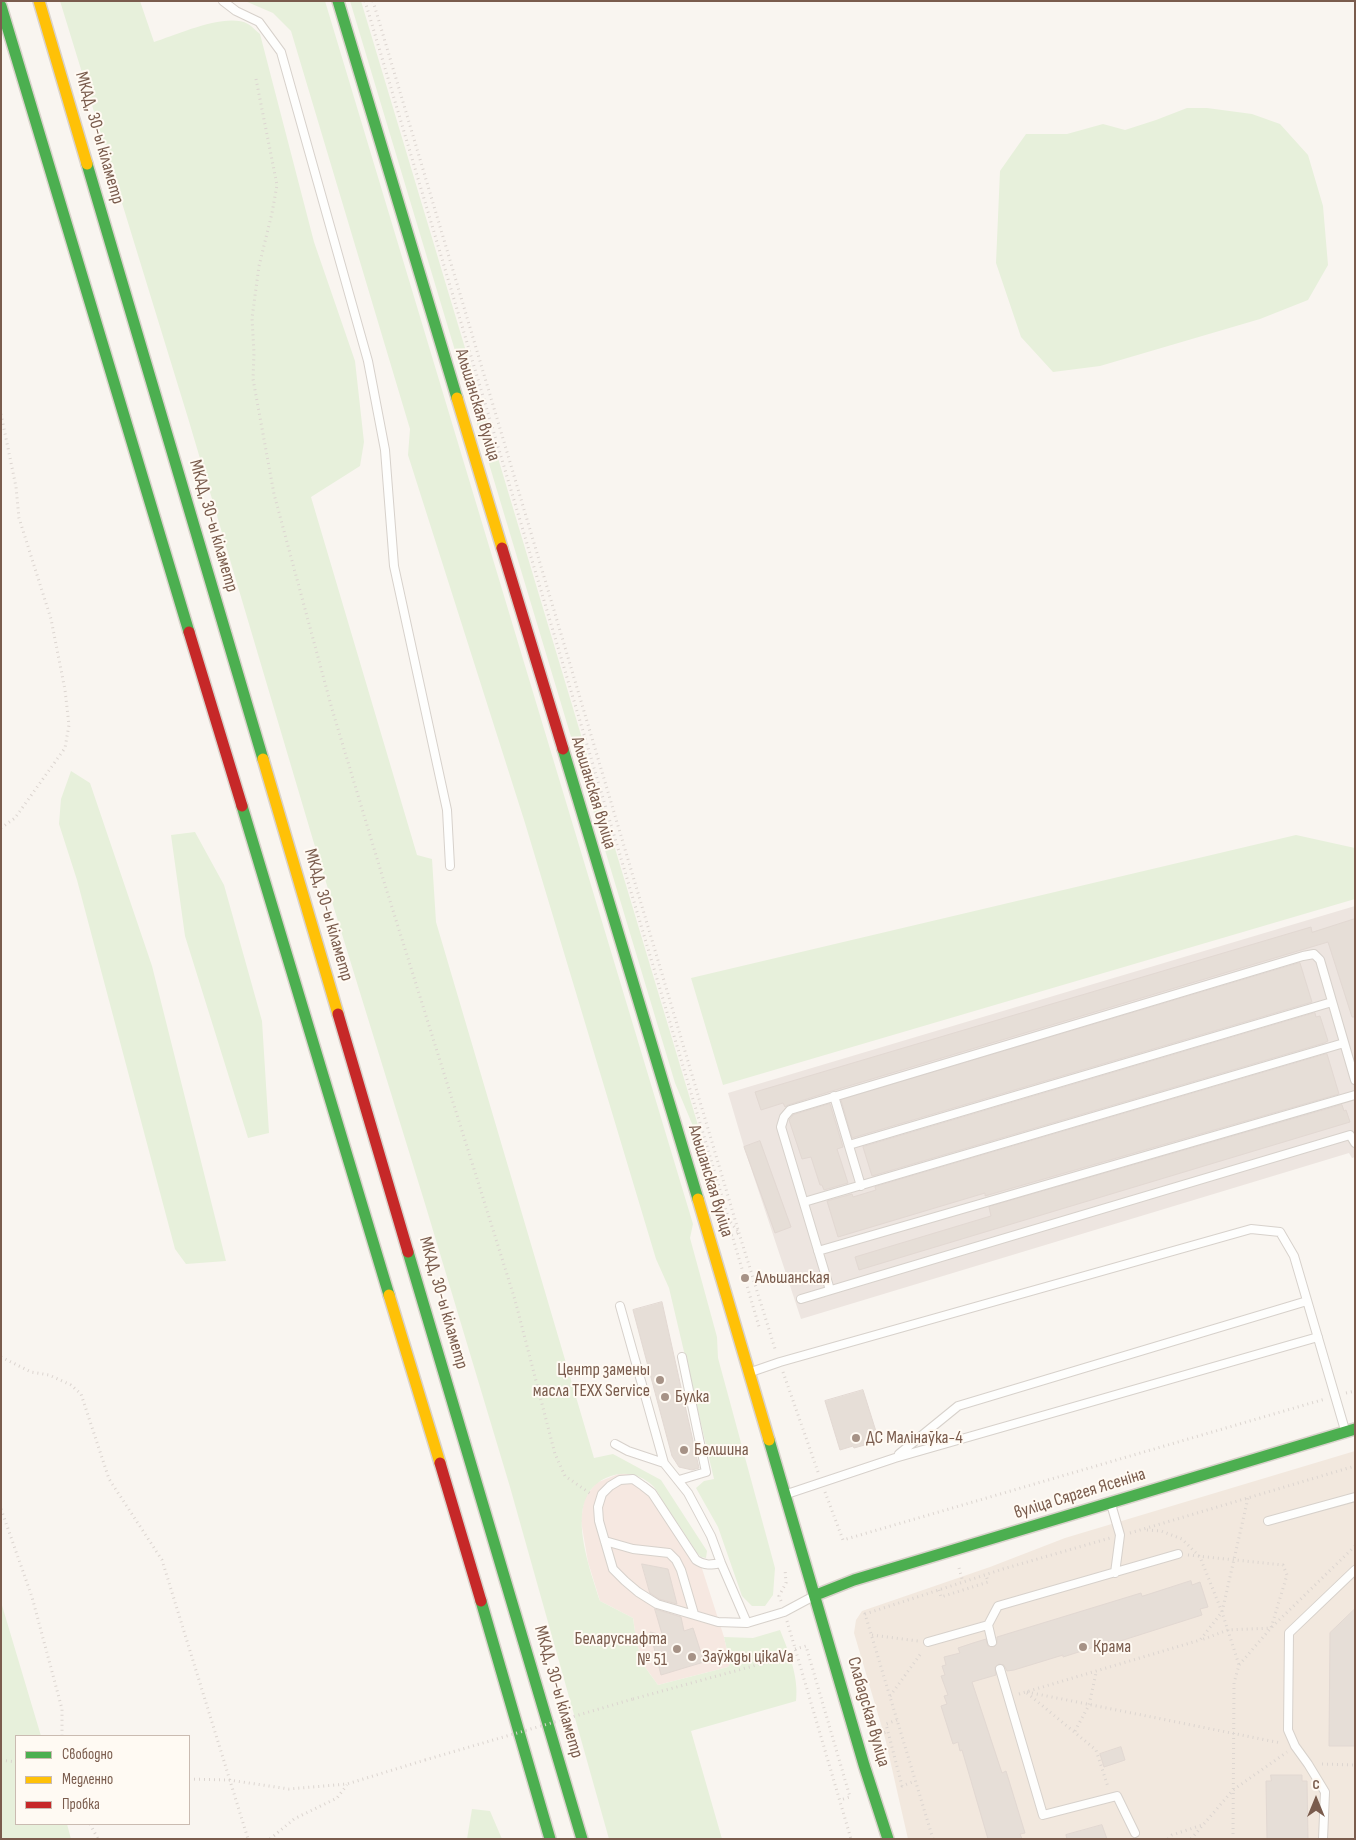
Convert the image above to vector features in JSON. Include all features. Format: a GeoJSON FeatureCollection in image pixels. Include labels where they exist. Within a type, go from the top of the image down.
{"type":"FeatureCollection","features":[{"type":"Feature","properties":{"kind":"main road","name":"МКАД, 30-ы кіламетр"},"geometry":{"type":"LineString","coordinates":[[39,1],[582,1839]]}},
{"type":"Feature","properties":{"kind":"main road","name":"Альшанская вуліца"},"geometry":{"type":"LineString","coordinates":[[338,1],[816,1595]]}},
{"type":"Feature","properties":{"kind":"main road"},"geometry":{"type":"LineString","coordinates":[[1,6],[493,1640],[550,1839]]}},
{"type":"Feature","properties":{"kind":"main road","name":"вуліца Сяргея Ясеніна"},"geometry":{"type":"LineString","coordinates":[[816,1595],[854,1580],[1350,1431]]}},
{"type":"Feature","properties":{"kind":"main road","name":"Слабадская вуліца"},"geometry":{"type":"LineString","coordinates":[[816,1595],[864,1765],[888,1839]]}},
{"type":"Feature","properties":{"kind":"lane"},"geometry":{"type":"LineString","coordinates":[[223,1],[236,11],[258,22],[281,52],[368,360],[384,450],[394,566],[447,810],[450,866]]}},
{"type":"Feature","properties":{"kind":"lane"},"geometry":{"type":"LineString","coordinates":[[830,1290],[781,1127],[784,1117],[790,1110],[1314,954],[1320,960],[1355,1080]]}},
{"type":"Feature","properties":{"kind":"lane"},"geometry":{"type":"LineString","coordinates":[[849,1145],[1332,1002]]}},
{"type":"Feature","properties":{"kind":"lane"},"geometry":{"type":"LineString","coordinates":[[804,1202],[1344,1042]]}},
{"type":"Feature","properties":{"kind":"lane"},"geometry":{"type":"LineString","coordinates":[[818,1251],[1355,1095]]}},
{"type":"Feature","properties":{"kind":"lane"},"geometry":{"type":"LineString","coordinates":[[834,1096],[861,1186]]}},
{"type":"Feature","properties":{"kind":"lane"},"geometry":{"type":"LineString","coordinates":[[801,1298],[1350,1135],[1355,1143]]}},
{"type":"Feature","properties":{"kind":"lane"},"geometry":{"type":"LineString","coordinates":[[749,1372],[1251,1229],[1280,1232],[1294,1256],[1336,1396],[1350,1431]]}},
{"type":"Feature","properties":{"kind":"lane"},"geometry":{"type":"LineString","coordinates":[[896,1458],[958,1406],[1307,1301]]}},
{"type":"Feature","properties":{"kind":"lane"},"geometry":{"type":"LineString","coordinates":[[620,1306],[664,1463],[688,1492],[711,1536],[746,1623]]}},
{"type":"Feature","properties":{"kind":"lane"},"geometry":{"type":"LineString","coordinates":[[785,1494],[896,1458],[1318,1337]]}},
{"type":"Feature","properties":{"kind":"lane"},"geometry":{"type":"LineString","coordinates":[[679,1480],[706,1472],[682,1357]]}},
{"type":"Feature","properties":{"kind":"lane"},"geometry":{"type":"LineString","coordinates":[[616,1444],[628,1451],[664,1463]]}},
{"type":"Feature","properties":{"kind":"lane"},"geometry":{"type":"LineString","coordinates":[[721,1563],[708,1566],[696,1560],[652,1493],[633,1479],[620,1480],[602,1494],[599,1521],[613,1568],[638,1592],[657,1604],[718,1622],[746,1623],[784,1612],[816,1595]]}},
{"type":"Feature","properties":{"kind":"lane"},"geometry":{"type":"LineString","coordinates":[[1268,1520],[1355,1497]]}},
{"type":"Feature","properties":{"kind":"lane"},"geometry":{"type":"LineString","coordinates":[[1111,1503],[1120,1535],[1115,1573]]}},
{"type":"Feature","properties":{"kind":"lane"},"geometry":{"type":"LineString","coordinates":[[605,1541],[632,1549],[669,1553],[676,1560],[681,1570],[694,1614]]}},
{"type":"Feature","properties":{"kind":"lane"},"geometry":{"type":"LineString","coordinates":[[992,1642],[988,1625],[998,1606],[1178,1554]]}},
{"type":"Feature","properties":{"kind":"lane"},"geometry":{"type":"LineString","coordinates":[[1323,1839],[1325,1792],[1295,1746],[1288,1730],[1289,1633],[1355,1570]]}},
{"type":"Feature","properties":{"kind":"lane"},"geometry":{"type":"LineString","coordinates":[[928,1642],[988,1625]]}},
{"type":"Feature","properties":{"kind":"lane"},"geometry":{"type":"LineString","coordinates":[[1000,1669],[1043,1815],[1117,1796],[1134,1833]]}},
{"type":"Feature","properties":{"kind":"path"},"geometry":{"type":"LineString","coordinates":[[365,1],[729,1220],[739,1233]]}},
{"type":"Feature","properties":{"kind":"path"},"geometry":{"type":"LineString","coordinates":[[372,1],[739,1233],[780,1362],[843,1540],[1355,1391]]}},
{"type":"Feature","properties":{"kind":"path"},"geometry":{"type":"LineString","coordinates":[[256,80],[277,185],[259,266],[252,318],[253,379],[274,494],[338,727],[385,885],[515,1300],[555,1454],[566,1476],[600,1501]]}},
{"type":"Feature","properties":{"kind":"path"},"geometry":{"type":"LineString","coordinates":[[1,414],[16,487],[19,518],[51,619],[65,690],[69,725],[65,748],[15,818],[1,828]]}},
{"type":"Feature","properties":{"kind":"path"},"geometry":{"type":"LineString","coordinates":[[739,1233],[732,1235],[760,1330]]}},
{"type":"Feature","properties":{"kind":"path"},"geometry":{"type":"LineString","coordinates":[[1,1357],[31,1372],[49,1375],[71,1385],[81,1394],[110,1478],[162,1560],[248,1839]]}},
{"type":"Feature","properties":{"kind":"path"},"geometry":{"type":"LineString","coordinates":[[933,1839],[865,1614],[986,1575],[1120,1535],[1144,1530],[1355,1466]]}},
{"type":"Feature","properties":{"kind":"path"},"geometry":{"type":"LineString","coordinates":[[1200,1640],[1222,1612],[1248,1498]]}},
{"type":"Feature","properties":{"kind":"path"},"geometry":{"type":"LineString","coordinates":[[1,1509],[32,1597],[62,1709],[62,1735]]}},
{"type":"Feature","properties":{"kind":"path"},"geometry":{"type":"LineString","coordinates":[[1144,1530],[1161,1531],[1182,1539],[1200,1557],[1222,1612],[1239,1665]]}},
{"type":"Feature","properties":{"kind":"path"},"geometry":{"type":"LineString","coordinates":[[1233,1839],[1234,1683],[1239,1665],[1271,1628],[1355,1546]]}},
{"type":"Feature","properties":{"kind":"path"},"geometry":{"type":"LineString","coordinates":[[1178,1554],[1283,1565],[1287,1575],[1271,1628]]}},
{"type":"Feature","properties":{"kind":"path"},"geometry":{"type":"LineString","coordinates":[[939,1590],[941,1597],[988,1582],[986,1575]]}},
{"type":"Feature","properties":{"kind":"path"},"geometry":{"type":"LineString","coordinates":[[1008,1697],[1096,1672],[1228,1630],[1271,1628]]}},
{"type":"Feature","properties":{"kind":"path"},"geometry":{"type":"LineString","coordinates":[[872,1634],[928,1642],[890,1696]]}},
{"type":"Feature","properties":{"kind":"path"},"geometry":{"type":"LineString","coordinates":[[795,1649],[806,1646],[850,1797],[840,1800]]}},
{"type":"Feature","properties":{"kind":"path"},"geometry":{"type":"LineString","coordinates":[[190,1779],[229,1780],[290,1790],[347,1784],[634,1699],[796,1654],[851,1839]]}},
{"type":"Feature","properties":{"kind":"path"},"geometry":{"type":"LineString","coordinates":[[1075,1731],[1089,1705],[1096,1672]]}},
{"type":"Feature","properties":{"kind":"path"},"geometry":{"type":"LineString","coordinates":[[1026,1692],[1295,1746]]}},
{"type":"Feature","properties":{"kind":"path"},"geometry":{"type":"LineString","coordinates":[[1026,1692],[1096,1750]]}},
{"type":"Feature","properties":{"kind":"path"},"geometry":{"type":"LineString","coordinates":[[897,1720],[886,1724],[902,1786],[915,1781]]}},
{"type":"Feature","properties":{"kind":"path"},"geometry":{"type":"LineString","coordinates":[[1191,1839],[1233,1790],[1295,1746]]}},
{"type":"Feature","properties":{"kind":"path"},"geometry":{"type":"LineString","coordinates":[[1,1760],[15,1762]]}},
{"type":"Feature","properties":{"kind":"path"},"geometry":{"type":"LineString","coordinates":[[1308,1764],[1355,1765]]}},
{"type":"Feature","properties":{"kind":"path"},"geometry":{"type":"LineString","coordinates":[[270,1839],[294,1819],[337,1798],[347,1784]]}},
{"type":"Feature","properties":{"kind":"path"},"geometry":{"type":"LineString","coordinates":[[91,1825],[98,1839]]}},
{"type":"Feature","properties":{"kind":"path"},"geometry":{"type":"LineString","coordinates":[[1168,1839],[1172,1835],[1203,1825]]}},
{"type":"Feature","properties":{"kind":"shaded area"},"geometry":{"type":"Polygon","coordinates":[[[1355,906],[1355,1157],[1352,1158],[1349,1153],[801,1319],[728,1093],[1355,906]]]}},
{"type":"Feature","properties":{"kind":"shaded area"},"geometry":{"type":"Polygon","coordinates":[[[1355,1451],[1355,1839],[908,1839],[885,1738],[854,1633],[856,1620],[862,1611],[990,1567],[1065,1538],[1355,1451]]]}},
{"type":"Feature","properties":{"kind":"shaded area"},"geometry":{"type":"Polygon","coordinates":[[[621,1473],[633,1474],[653,1487],[697,1553],[724,1637],[730,1664],[728,1667],[658,1685],[642,1663],[633,1618],[600,1601],[588,1562],[581,1521],[584,1499],[596,1483],[621,1473]]]}},
{"type":"Feature","properties":{"kind":"green space"},"geometry":{"type":"Polygon","coordinates":[[[60,1],[140,1],[154,42],[201,26],[227,21],[239,21],[248,24],[260,34],[314,242],[355,361],[364,442],[360,466],[311,497],[417,855],[432,859],[436,922],[594,1458],[613,1454],[661,1480],[707,1551],[706,1558],[701,1557],[697,1553],[656,1490],[648,1482],[628,1474],[611,1476],[595,1485],[586,1498],[582,1514],[585,1550],[600,1601],[633,1618],[642,1663],[658,1685],[728,1667],[730,1664],[724,1637],[753,1638],[780,1630],[793,1665],[797,1692],[796,1701],[691,1731],[722,1839],[609,1839],[510,1487],[313,840],[188,418],[60,1]]]}},
{"type":"Feature","properties":{"kind":"green space"},"geometry":{"type":"Polygon","coordinates":[[[245,1],[325,1],[693,1224],[690,1238],[717,1337],[718,1358],[775,1568],[773,1595],[765,1606],[752,1606],[742,1596],[718,1527],[696,1488],[704,1481],[714,1479],[669,1288],[656,1259],[525,823],[408,455],[410,429],[291,31],[273,13],[245,1]]]}},
{"type":"Feature","properties":{"kind":"green space"},"geometry":{"type":"Polygon","coordinates":[[[350,1],[361,1],[703,1142],[700,1143],[675,1083],[350,1]]]}},
{"type":"Feature","properties":{"kind":"green space"},"geometry":{"type":"Polygon","coordinates":[[[1187,108],[1207,108],[1252,114],[1280,124],[1308,155],[1323,206],[1328,265],[1308,300],[1260,319],[1100,366],[1053,372],[1021,337],[996,263],[1000,171],[1026,134],[1067,134],[1103,124],[1125,130],[1187,108]]]}},
{"type":"Feature","properties":{"kind":"green space"},"geometry":{"type":"Polygon","coordinates":[[[71,771],[90,783],[152,966],[226,1261],[186,1264],[175,1249],[77,880],[59,824],[61,799],[71,771]]]}},
{"type":"Feature","properties":{"kind":"green space"},"geometry":{"type":"Polygon","coordinates":[[[195,832],[224,885],[262,1021],[269,1133],[248,1138],[185,936],[171,835],[195,832]]]}},
{"type":"Feature","properties":{"kind":"green space"},"geometry":{"type":"Polygon","coordinates":[[[1296,835],[1355,848],[1355,899],[723,1085],[691,978],[1296,835]]]}},
{"type":"Feature","properties":{"kind":"green space"},"geometry":{"type":"Polygon","coordinates":[[[1,1602],[41,1735],[15,1735],[15,1825],[67,1825],[71,1839],[1,1839],[1,1602]]]}},
{"type":"Feature","properties":{"kind":"green space"},"geometry":{"type":"Polygon","coordinates":[[[472,1809],[490,1811],[502,1839],[467,1839],[472,1809]]]}},
{"type":"Feature","properties":{"kind":"building"},"geometry":{"type":"Polygon","coordinates":[[[1355,919],[1355,1017],[1352,1017],[1328,942],[832,1091],[785,1107],[783,1103],[761,1110],[755,1092],[1311,927],[1312,932],[1355,919]]]}},
{"type":"Feature","properties":{"kind":"building"},"geometry":{"type":"Polygon","coordinates":[[[1300,963],[1312,1002],[852,1138],[841,1100],[1300,963]]]}},
{"type":"Feature","properties":{"kind":"building"},"geometry":{"type":"Polygon","coordinates":[[[1315,1013],[1316,1017],[1320,1016],[1328,1041],[1324,1043],[872,1176],[863,1147],[1315,1013]]]}},
{"type":"Feature","properties":{"kind":"building"},"geometry":{"type":"Polygon","coordinates":[[[1327,1054],[1339,1094],[985,1196],[985,1193],[838,1237],[827,1201],[852,1194],[853,1197],[876,1190],[875,1187],[1327,1054]]]}},
{"type":"Feature","properties":{"kind":"building"},"geometry":{"type":"Polygon","coordinates":[[[830,1104],[843,1147],[837,1149],[848,1183],[824,1190],[822,1185],[820,1185],[811,1157],[802,1159],[789,1120],[793,1115],[830,1104]]]}},
{"type":"Feature","properties":{"kind":"building"},"geometry":{"type":"Polygon","coordinates":[[[1342,1105],[1350,1122],[859,1270],[855,1257],[991,1216],[989,1207],[1342,1105]]]}},
{"type":"Feature","properties":{"kind":"building"},"geometry":{"type":"Polygon","coordinates":[[[760,1141],[791,1227],[775,1233],[744,1147],[760,1141]]]}},
{"type":"Feature","properties":{"kind":"building"},"geometry":{"type":"Polygon","coordinates":[[[662,1302],[699,1468],[692,1470],[679,1467],[672,1456],[633,1310],[662,1302]]]}},
{"type":"Feature","properties":{"kind":"building"},"geometry":{"type":"Polygon","coordinates":[[[863,1390],[879,1441],[840,1450],[825,1401],[863,1390]]]}},
{"type":"Feature","properties":{"kind":"building"},"geometry":{"type":"Polygon","coordinates":[[[642,1564],[668,1569],[677,1604],[659,1599],[650,1593],[642,1564]]]}},
{"type":"Feature","properties":{"kind":"building"},"geometry":{"type":"Polygon","coordinates":[[[1191,1581],[1192,1585],[1200,1582],[1208,1607],[1200,1609],[1202,1615],[1114,1643],[1113,1641],[1014,1670],[1007,1671],[1004,1665],[999,1664],[995,1667],[996,1675],[972,1682],[1002,1773],[1006,1771],[1025,1833],[1020,1834],[1022,1839],[988,1839],[962,1750],[960,1751],[958,1742],[953,1744],[941,1706],[947,1704],[944,1696],[948,1695],[941,1676],[945,1675],[942,1666],[946,1665],[944,1657],[960,1653],[958,1648],[986,1639],[988,1646],[994,1647],[997,1644],[997,1637],[1141,1593],[1142,1596],[1191,1581]]]}},
{"type":"Feature","properties":{"kind":"building","name":"Беларуснафта № 51"},"geometry":{"type":"Polygon","coordinates":[[[655,1609],[681,1617],[684,1631],[693,1628],[704,1662],[661,1675],[650,1632],[662,1635],[655,1609]]]}},
{"type":"Feature","properties":{"kind":"building"},"geometry":{"type":"Polygon","coordinates":[[[1355,1609],[1355,1746],[1329,1746],[1330,1633],[1355,1609]]]}},
{"type":"Feature","properties":{"kind":"building"},"geometry":{"type":"Polygon","coordinates":[[[1121,1747],[1125,1760],[1104,1767],[1100,1754],[1121,1747]]]}},
{"type":"Feature","properties":{"kind":"building"},"geometry":{"type":"Polygon","coordinates":[[[1271,1775],[1302,1775],[1302,1781],[1307,1781],[1308,1839],[1267,1839],[1266,1781],[1271,1781],[1271,1775]]]}},
{"type":"Feature","properties":{"kind":"building"},"geometry":{"type":"Polygon","coordinates":[[[1102,1825],[1107,1839],[1067,1839],[1066,1835],[1102,1825]]]}},
{"type":"Feature","properties":{"kind":"traffic: fast"},"geometry":{"type":"LineString","coordinates":[[338,1],[457,398]]}},
{"type":"Feature","properties":{"kind":"traffic: fast"},"geometry":{"type":"LineString","coordinates":[[1,6],[189,632]]}},
{"type":"Feature","properties":{"kind":"traffic: fast"},"geometry":{"type":"LineString","coordinates":[[87,164],[263,759]]}},
{"type":"Feature","properties":{"kind":"traffic: fast"},"geometry":{"type":"LineString","coordinates":[[563,749],[698,1199]]}},
{"type":"Feature","properties":{"kind":"traffic: fast"},"geometry":{"type":"LineString","coordinates":[[242,806],[389,1295]]}},
{"type":"Feature","properties":{"kind":"traffic: fast"},"geometry":{"type":"LineString","coordinates":[[408,1252],[582,1839]]}},
{"type":"Feature","properties":{"kind":"traffic: fast"},"geometry":{"type":"LineString","coordinates":[[816,1595],[854,1580],[1355,1429]]}},
{"type":"Feature","properties":{"kind":"traffic: fast"},"geometry":{"type":"LineString","coordinates":[[769,1440],[864,1765],[888,1839]]}},
{"type":"Feature","properties":{"kind":"traffic: fast"},"geometry":{"type":"LineString","coordinates":[[481,1601],[550,1839]]}},
{"type":"Feature","properties":{"kind":"traffic: slow"},"geometry":{"type":"LineString","coordinates":[[39,1],[87,164]]}},
{"type":"Feature","properties":{"kind":"traffic: slow"},"geometry":{"type":"LineString","coordinates":[[457,398],[502,548]]}},
{"type":"Feature","properties":{"kind":"traffic: slow"},"geometry":{"type":"LineString","coordinates":[[263,759],[338,1014]]}},
{"type":"Feature","properties":{"kind":"traffic: slow"},"geometry":{"type":"LineString","coordinates":[[698,1199],[769,1440]]}},
{"type":"Feature","properties":{"kind":"traffic: slow"},"geometry":{"type":"LineString","coordinates":[[389,1295],[440,1463]]}},
{"type":"Feature","properties":{"kind":"traffic: jam"},"geometry":{"type":"LineString","coordinates":[[502,548],[563,749]]}},
{"type":"Feature","properties":{"kind":"traffic: jam"},"geometry":{"type":"LineString","coordinates":[[189,632],[242,806]]}},
{"type":"Feature","properties":{"kind":"traffic: jam"},"geometry":{"type":"LineString","coordinates":[[338,1014],[408,1252]]}},
{"type":"Feature","properties":{"kind":"traffic: jam"},"geometry":{"type":"LineString","coordinates":[[440,1463],[481,1601]]}},
{"type":"Feature","properties":{"kind":"place","name":"Альшанская"},"geometry":{"type":"Point","coordinates":[745,1278]}},
{"type":"Feature","properties":{"kind":"place","name":"Центр замены масла TEXX Service"},"geometry":{"type":"Point","coordinates":[660,1380]}},
{"type":"Feature","properties":{"kind":"place","name":"Булка"},"geometry":{"type":"Point","coordinates":[665,1397]}},
{"type":"Feature","properties":{"kind":"place","name":"ДС Малінаўка-4"},"geometry":{"type":"Point","coordinates":[856,1438]}},
{"type":"Feature","properties":{"kind":"place","name":"Белшина"},"geometry":{"type":"Point","coordinates":[684,1450]}},
{"type":"Feature","properties":{"kind":"place","name":"Крама"},"geometry":{"type":"Point","coordinates":[1083,1647]}},
{"type":"Feature","properties":{"kind":"place","name":"Беларуснафта № 51"},"geometry":{"type":"Point","coordinates":[677,1649]}},
{"type":"Feature","properties":{"kind":"place","name":"Заўжды цікаVа"},"geometry":{"type":"Point","coordinates":[692,1657]}}]}
